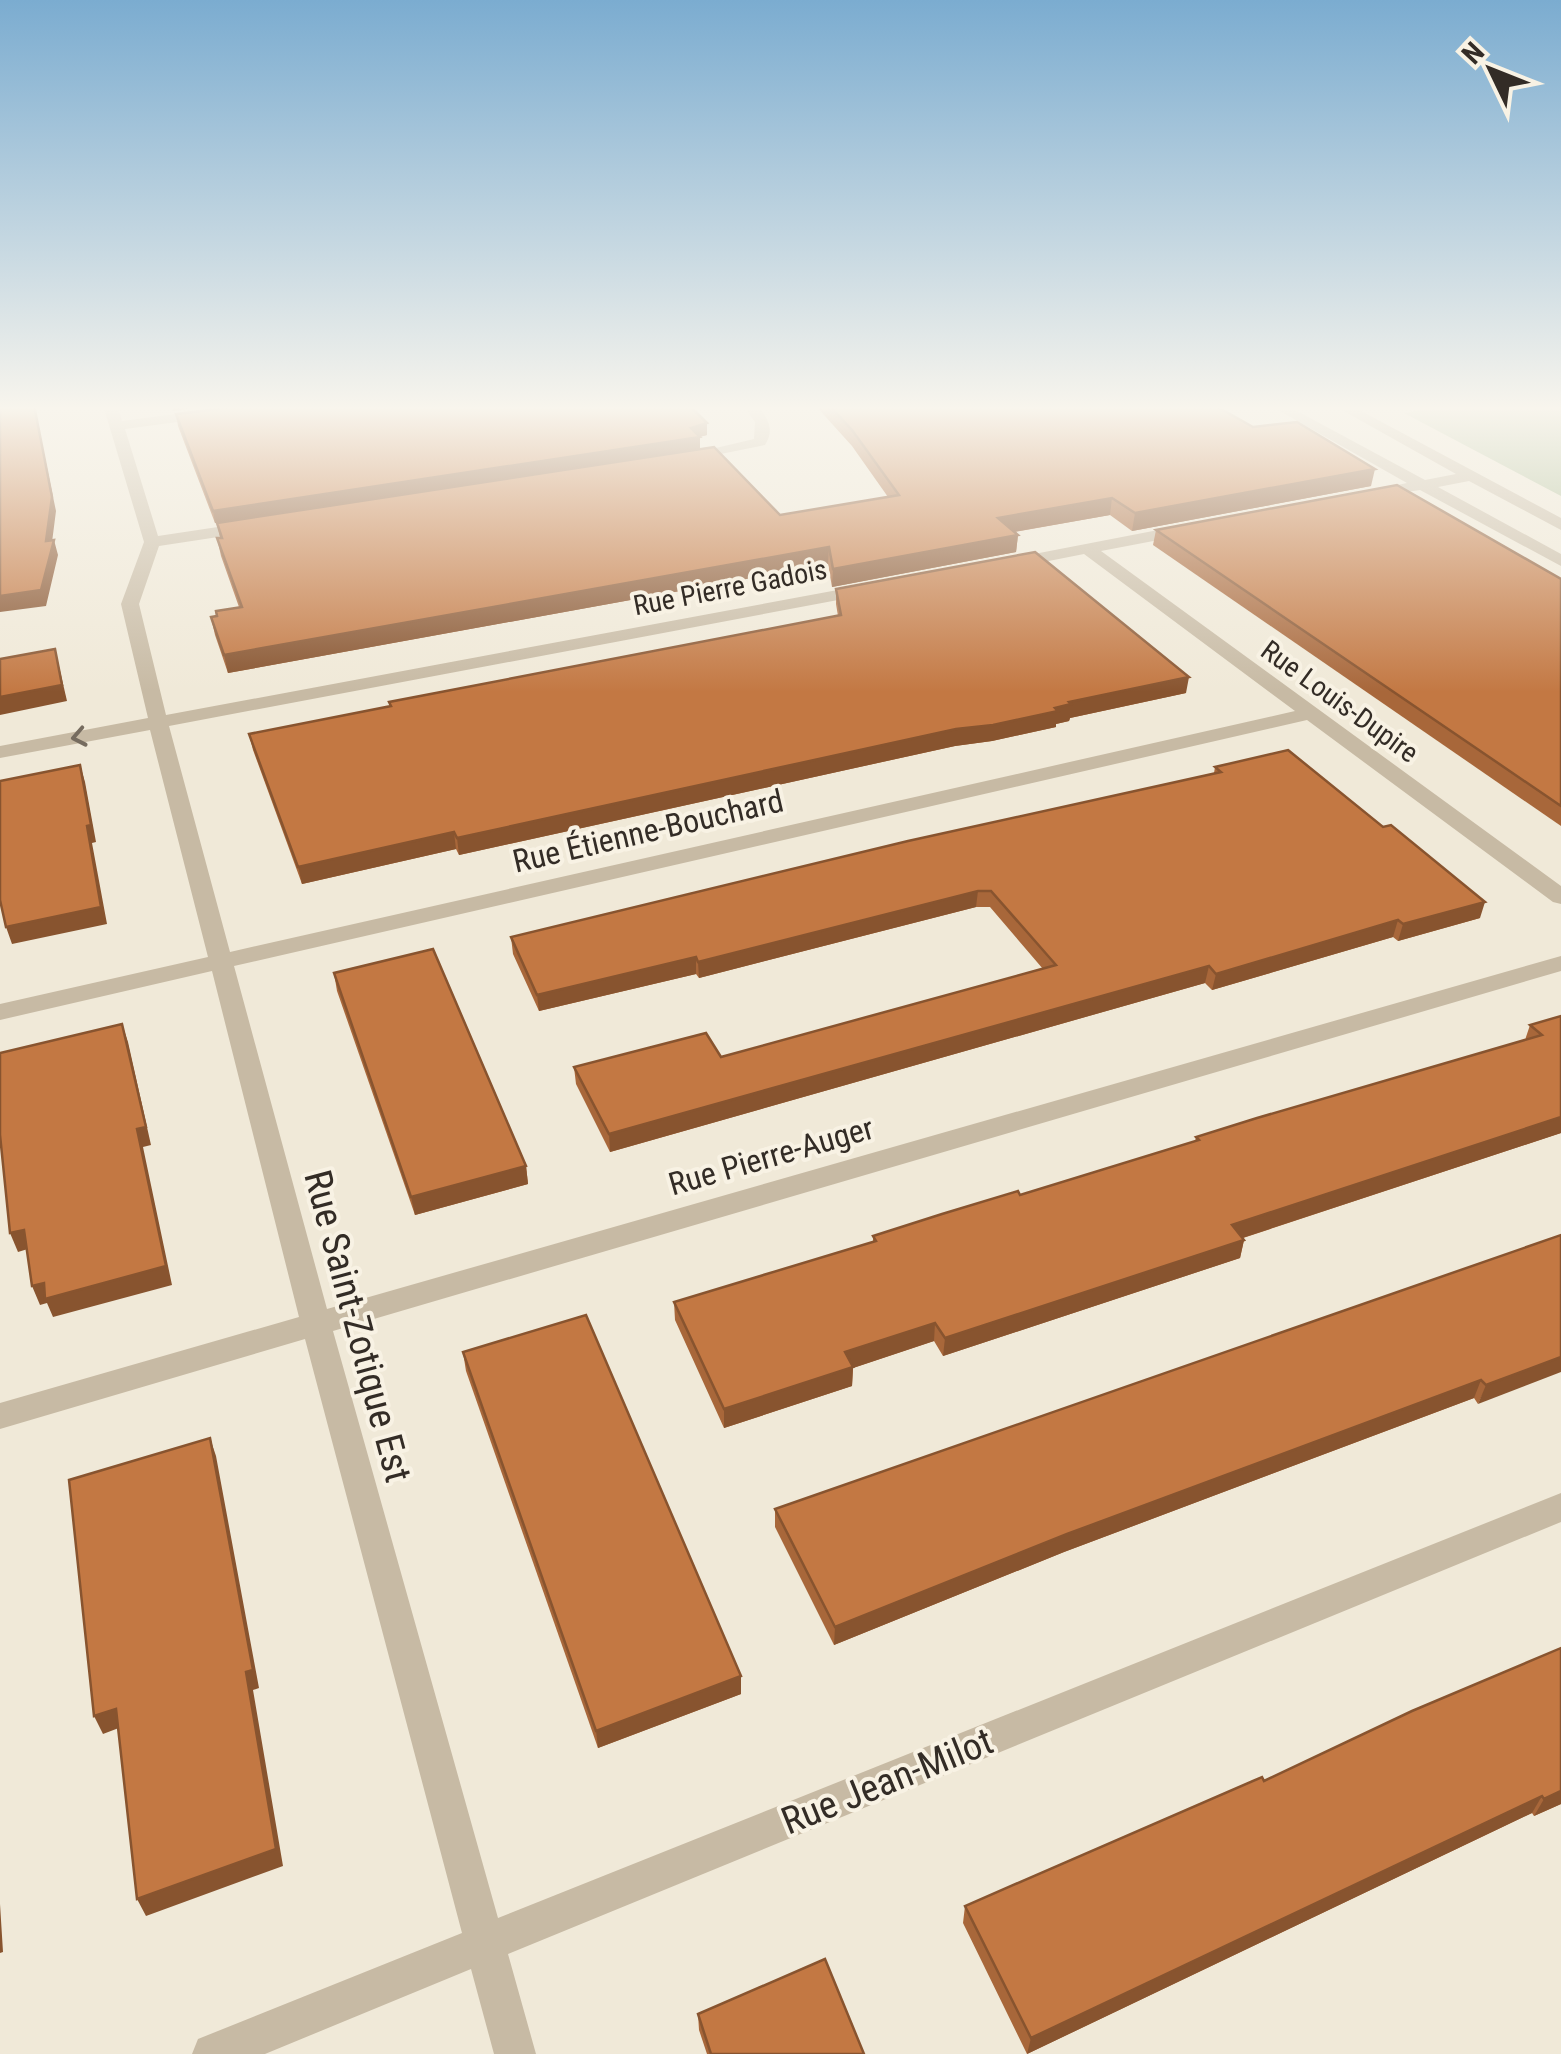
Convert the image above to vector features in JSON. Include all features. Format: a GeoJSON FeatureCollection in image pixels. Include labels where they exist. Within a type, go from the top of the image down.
{"type":"FeatureCollection","features":[{"type":"Feature","properties":{"kind":"street"},"geometry":{"type":"LineString","coordinates":[[139,501],[152,542],[278,522]]}},
{"type":"Feature","properties":{"kind":"street"},"geometry":{"type":"LineString","coordinates":[[1453,501],[1561,561]]}},
{"type":"Feature","properties":{"kind":"street"},"geometry":{"type":"LineString","coordinates":[[1516,501],[1561,526]]}},
{"type":"Feature","properties":{"kind":"street"},"geometry":{"type":"LineString","coordinates":[[995,566],[1196,528]]}},
{"type":"Feature","properties":{"kind":"street","name":"Rue Saint-Zotique Est"},"geometry":{"type":"LineString","coordinates":[[152,542],[130,604],[131,617],[316,1325],[515,2054]]}},
{"type":"Feature","properties":{"kind":"street","name":"Rue Louis-Dupire"},"geometry":{"type":"LineString","coordinates":[[1086,549],[1561,897]]}},
{"type":"Feature","properties":{"kind":"street","name":"Rue Pierre Gadois"},"geometry":{"type":"LineString","coordinates":[[0,752],[898,584]]}},
{"type":"Feature","properties":{"kind":"street","name":"Rue Étienne-Bouchard"},"geometry":{"type":"LineString","coordinates":[[0,1012],[1310,713]]}},
{"type":"Feature","properties":{"kind":"street","name":"Rue Pierre-Auger"},"geometry":{"type":"LineString","coordinates":[[0,1416],[1561,963]]}},
{"type":"Feature","properties":{"kind":"street","name":"Rue Jean-Milot"},"geometry":{"type":"LineString","coordinates":[[213,2054],[1561,1508]]}},
{"type":"Feature","properties":{"kind":"building"},"geometry":{"type":"Polygon","coordinates":[[[0,501],[51,501],[46,541],[54,540],[41,590],[0,596],[0,501]]]}},
{"type":"Feature","properties":{"kind":"building"},"geometry":{"type":"Polygon","coordinates":[[[209,501],[280,501],[213,511],[209,501]]]}},
{"type":"Feature","properties":{"kind":"building"},"geometry":{"type":"Polygon","coordinates":[[[362,501],[766,501],[780,515],[864,501],[1096,501],[998,518],[1018,535],[833,569],[829,547],[224,655],[211,617],[217,616],[216,611],[242,607],[217,538],[222,538],[217,523],[362,501]]]}},
{"type":"Feature","properties":{"kind":"building"},"geometry":{"type":"Polygon","coordinates":[[[1116,501],[1201,501],[1135,513],[1116,501]]]}},
{"type":"Feature","properties":{"kind":"building"},"geometry":{"type":"Polygon","coordinates":[[[1312,501],[1425,501],[1561,579],[1561,806],[1156,530],[1312,501]]]}},
{"type":"Feature","properties":{"kind":"building"},"geometry":{"type":"Polygon","coordinates":[[[1035,552],[1189,677],[1069,702],[1055,708],[1058,711],[993,725],[956,729],[457,838],[454,832],[298,867],[249,734],[391,706],[389,702],[841,615],[836,589],[1035,552]]]}},
{"type":"Feature","properties":{"kind":"building"},"geometry":{"type":"Polygon","coordinates":[[[55,649],[62,685],[0,697],[0,659],[55,649]]]}},
{"type":"Feature","properties":{"kind":"building"},"geometry":{"type":"Polygon","coordinates":[[[1288,750],[1383,827],[1391,825],[1485,902],[1403,924],[1398,920],[1216,974],[1209,966],[609,1134],[574,1067],[706,1033],[721,1057],[1056,965],[991,891],[978,891],[698,962],[696,957],[537,995],[511,937],[908,841],[1221,772],[1215,767],[1288,750]]]}},
{"type":"Feature","properties":{"kind":"building"},"geometry":{"type":"Polygon","coordinates":[[[80,765],[101,907],[6,927],[0,900],[0,781],[80,765]]]}},
{"type":"Feature","properties":{"kind":"building"},"geometry":{"type":"Polygon","coordinates":[[[433,949],[526,1166],[411,1197],[334,973],[433,949]]]}},
{"type":"Feature","properties":{"kind":"building"},"geometry":{"type":"Polygon","coordinates":[[[1561,1016],[1561,1117],[1232,1225],[1244,1240],[945,1338],[935,1323],[845,1352],[853,1367],[724,1409],[674,1302],[876,1241],[873,1236],[942,1214],[1018,1191],[1020,1195],[1199,1140],[1196,1137],[1257,1118],[1542,1035],[1530,1025],[1561,1016]]]}},
{"type":"Feature","properties":{"kind":"building"},"geometry":{"type":"Polygon","coordinates":[[[122,1024],[146,1127],[137,1129],[166,1266],[45,1299],[44,1283],[32,1286],[24,1230],[10,1233],[0,1135],[0,1053],[122,1024]]]}},
{"type":"Feature","properties":{"kind":"building"},"geometry":{"type":"Polygon","coordinates":[[[1561,1235],[1561,1357],[1486,1385],[1481,1380],[1067,1534],[835,1627],[775,1509],[1561,1235]]]}},
{"type":"Feature","properties":{"kind":"building"},"geometry":{"type":"Polygon","coordinates":[[[586,1315],[741,1676],[596,1731],[463,1352],[586,1315]]]}},
{"type":"Feature","properties":{"kind":"building"},"geometry":{"type":"Polygon","coordinates":[[[210,1438],[253,1670],[246,1672],[276,1849],[137,1899],[116,1709],[94,1716],[69,1480],[210,1438]]]}},
{"type":"Feature","properties":{"kind":"building"},"geometry":{"type":"Polygon","coordinates":[[[1561,1648],[1561,1791],[1544,1799],[1542,1796],[1031,2038],[965,1906],[1262,1777],[1264,1781],[1412,1711],[1561,1648]]]}},
{"type":"Feature","properties":{"kind":"building"},"geometry":{"type":"Polygon","coordinates":[[[825,1959],[864,2054],[711,2054],[698,2014],[825,1959]]]}}]}
